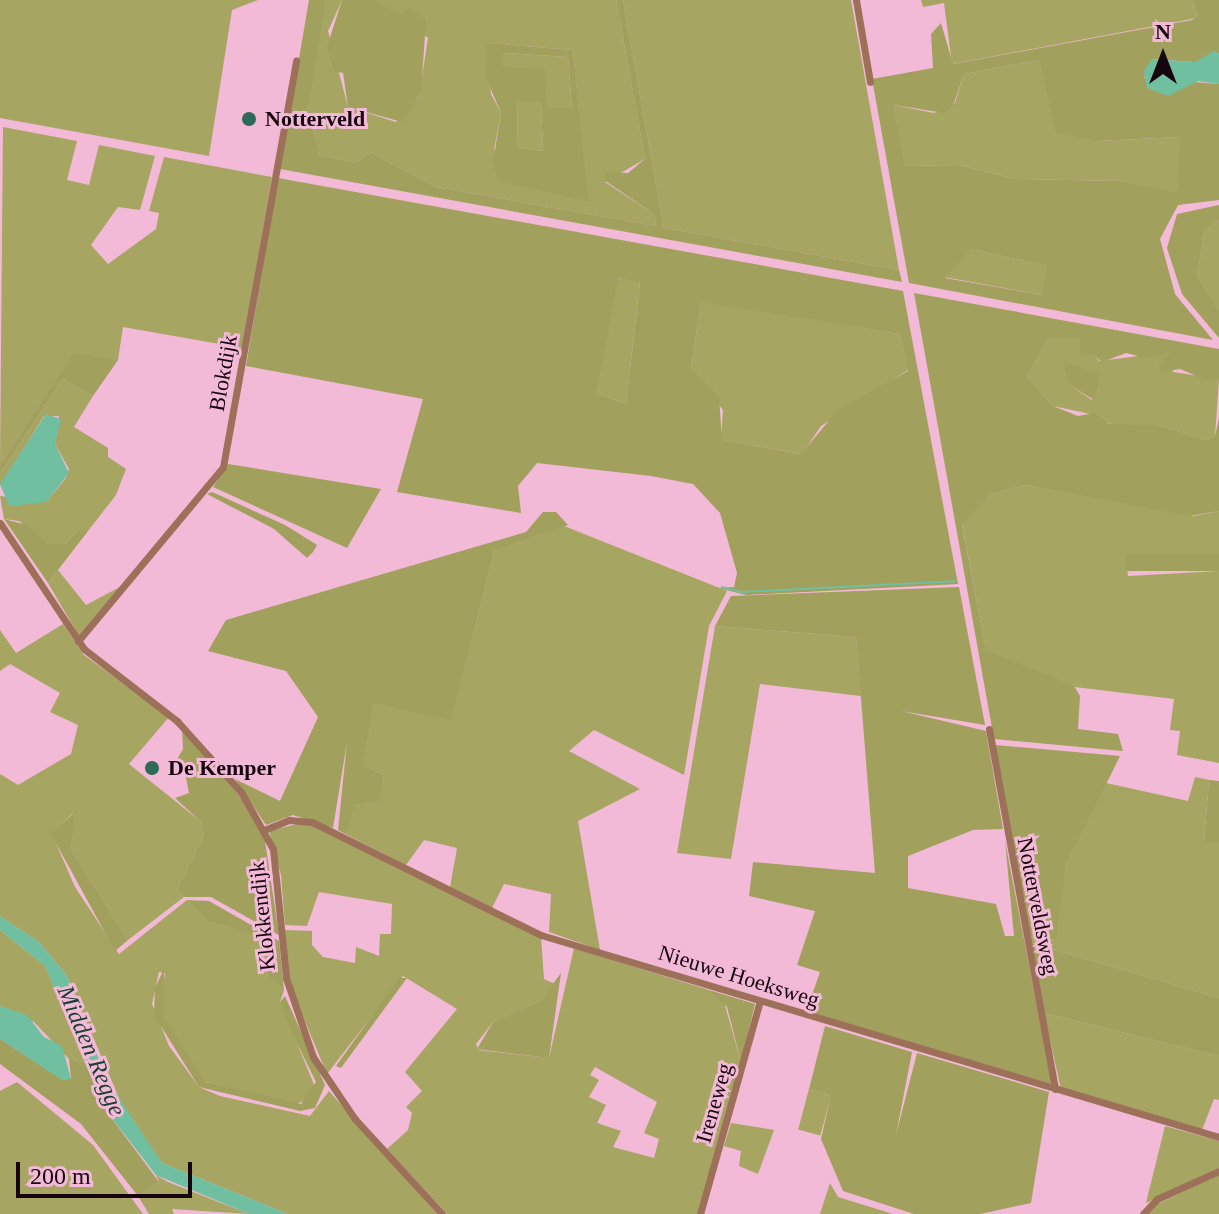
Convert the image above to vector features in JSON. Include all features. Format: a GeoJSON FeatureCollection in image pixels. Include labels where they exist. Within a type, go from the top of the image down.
{"type":"FeatureCollection","features":[{"type":"Feature","properties":{"kind":"street"},"geometry":{"type":"LineString","coordinates":[[856,0],[870,82]]}},
{"type":"Feature","properties":{"kind":"street","name":"Blokdijk"},"geometry":{"type":"LineString","coordinates":[[78,641],[223,467],[296,61]]}},
{"type":"Feature","properties":{"kind":"street","name":"Klokkendijk"},"geometry":{"type":"LineString","coordinates":[[0,523],[78,641],[196,739],[264,830],[278,868],[290,1000],[313,1057],[355,1119],[442,1214]]}},
{"type":"Feature","properties":{"kind":"street","name":"Notterveldsweg"},"geometry":{"type":"LineString","coordinates":[[989,729],[1055,1089]]}},
{"type":"Feature","properties":{"kind":"street","name":"Nieuwe Hoeksweg"},"geometry":{"type":"LineString","coordinates":[[264,830],[289,820],[312,822],[534,932],[1219,1137]]}},
{"type":"Feature","properties":{"kind":"street","name":"Ireneweg"},"geometry":{"type":"LineString","coordinates":[[700,1214],[760,1001]]}},
{"type":"Feature","properties":{"kind":"street"},"geometry":{"type":"LineString","coordinates":[[1143,1214],[1157,1199],[1219,1171]]}},
{"type":"Feature","properties":{"kind":"shaded area"},"geometry":{"type":"Polygon","coordinates":[[[0,0],[258,0],[232,10],[209,156],[0,118],[0,0]]]}},
{"type":"Feature","properties":{"kind":"shaded area"},"geometry":{"type":"Polygon","coordinates":[[[309,0],[323,0],[324,10],[308,110],[320,155],[356,163],[370,152],[436,187],[656,226],[654,214],[604,180],[606,172],[628,173],[645,159],[616,0],[623,0],[664,228],[899,270],[902,282],[280,169],[309,0]]]}},
{"type":"Feature","properties":{"kind":"shaded area"},"geometry":{"type":"Polygon","coordinates":[[[323,0],[342,0],[328,31],[348,107],[396,122],[419,96],[428,38],[375,0],[616,0],[645,159],[605,182],[654,214],[656,226],[436,187],[370,152],[356,163],[320,155],[308,110],[323,0]],[[487,43],[491,94],[501,113],[494,150],[587,200],[573,50],[487,43]]]}},
{"type":"Feature","properties":{"kind":"shaded area"},"geometry":{"type":"Polygon","coordinates":[[[342,0],[375,0],[400,16],[410,7],[426,21],[421,92],[402,122],[348,107],[343,73],[334,71],[327,47],[342,0]]]}},
{"type":"Feature","properties":{"kind":"shaded area"},"geometry":{"type":"Polygon","coordinates":[[[623,0],[851,0],[899,270],[664,228],[623,0]]]}},
{"type":"Feature","properties":{"kind":"shaded area"},"geometry":{"type":"Polygon","coordinates":[[[921,0],[1193,0],[1197,18],[952,64],[944,3],[923,7],[921,0]]]}},
{"type":"Feature","properties":{"kind":"shaded area"},"geometry":{"type":"Polygon","coordinates":[[[1193,0],[1219,0],[1219,53],[1195,62],[1152,59],[1144,78],[1219,84],[1219,200],[1178,205],[1160,239],[1175,294],[1213,340],[909,283],[872,79],[933,68],[931,34],[941,23],[953,64],[1197,17],[1193,0]],[[1040,60],[964,74],[953,106],[944,113],[894,105],[904,166],[959,165],[1016,179],[1122,181],[1177,193],[1180,137],[1098,141],[1056,133],[1040,60]],[[971,249],[945,278],[1042,295],[1047,266],[971,249]]]}},
{"type":"Feature","properties":{"kind":"shaded area"},"geometry":{"type":"Polygon","coordinates":[[[487,43],[573,50],[588,201],[498,181],[493,162],[501,113],[486,78],[487,43]],[[503,53],[503,67],[545,69],[547,108],[572,108],[568,57],[503,53]],[[517,101],[518,148],[543,151],[541,103],[517,101]]]}},
{"type":"Feature","properties":{"kind":"shaded area"},"geometry":{"type":"Polygon","coordinates":[[[503,53],[568,57],[572,109],[547,108],[503,67],[503,53]]]}},
{"type":"Feature","properties":{"kind":"shaded area"},"geometry":{"type":"Polygon","coordinates":[[[1040,60],[1098,141],[1181,137],[1177,194],[1122,181],[1016,179],[959,165],[903,166],[894,105],[934,113],[955,103],[964,74],[1040,60]]]}},
{"type":"Feature","properties":{"kind":"shaded area"},"geometry":{"type":"Polygon","coordinates":[[[517,100],[541,103],[543,151],[518,148],[517,100]]]}},
{"type":"Feature","properties":{"kind":"shaded area"},"geometry":{"type":"Polygon","coordinates":[[[3,127],[77,141],[67,180],[89,185],[99,145],[155,156],[140,210],[118,207],[91,245],[108,264],[156,229],[159,213],[149,211],[164,157],[272,177],[242,348],[123,327],[118,360],[74,354],[0,465],[3,127]]]}},
{"type":"Feature","properties":{"kind":"shaded area"},"geometry":{"type":"Polygon","coordinates":[[[278,178],[903,291],[958,584],[746,595],[718,588],[734,587],[737,573],[720,513],[693,484],[651,476],[537,463],[518,486],[521,513],[397,492],[423,399],[246,366],[278,178]],[[618,278],[597,393],[626,404],[640,282],[618,278]],[[701,302],[691,369],[719,397],[722,440],[801,454],[837,411],[908,371],[900,334],[701,302]]]}},
{"type":"Feature","properties":{"kind":"shaded area"},"geometry":{"type":"Polygon","coordinates":[[[1219,205],[1219,220],[1205,230],[1197,276],[1219,310],[1219,338],[1182,294],[1167,248],[1177,214],[1219,205]]]}},
{"type":"Feature","properties":{"kind":"shaded area"},"geometry":{"type":"Polygon","coordinates":[[[1219,220],[1219,310],[1197,276],[1205,230],[1219,220]]]}},
{"type":"Feature","properties":{"kind":"shaded area"},"geometry":{"type":"Polygon","coordinates":[[[971,249],[1048,266],[1042,295],[944,277],[971,249]]]}},
{"type":"Feature","properties":{"kind":"shaded area"},"geometry":{"type":"Polygon","coordinates":[[[617,278],[640,281],[626,404],[597,393],[617,278]]]}},
{"type":"Feature","properties":{"kind":"shaded area"},"geometry":{"type":"Polygon","coordinates":[[[914,293],[1219,349],[1219,379],[1206,380],[1180,369],[1162,372],[1159,366],[1170,352],[1146,358],[1126,353],[1102,362],[1092,354],[1080,356],[1080,338],[1048,338],[1027,377],[1053,406],[1078,416],[1094,413],[1109,424],[1158,425],[1206,440],[1215,436],[1219,418],[1219,511],[1189,516],[1025,485],[991,494],[962,525],[986,649],[1074,686],[1080,696],[1078,729],[1118,734],[1123,751],[994,739],[914,293]]]}},
{"type":"Feature","properties":{"kind":"shaded area"},"geometry":{"type":"Polygon","coordinates":[[[701,301],[900,334],[908,370],[821,426],[802,454],[721,440],[723,410],[691,370],[701,301]]]}},
{"type":"Feature","properties":{"kind":"shaded area"},"geometry":{"type":"Polygon","coordinates":[[[1048,338],[1080,338],[1099,361],[1170,352],[1173,372],[1219,379],[1215,436],[1206,440],[1158,425],[1136,429],[1102,422],[1095,415],[1053,406],[1027,377],[1048,338]],[[1076,369],[1070,385],[1092,400],[1100,374],[1076,369]]]}},
{"type":"Feature","properties":{"kind":"shaded area"},"geometry":{"type":"Polygon","coordinates":[[[74,353],[118,360],[93,396],[63,379],[0,474],[0,465],[74,353]]]}},
{"type":"Feature","properties":{"kind":"shaded area"},"geometry":{"type":"Polygon","coordinates":[[[1070,364],[1100,374],[1094,400],[1070,385],[1063,367],[1070,364]]]}},
{"type":"Feature","properties":{"kind":"shaded area"},"geometry":{"type":"Polygon","coordinates":[[[63,379],[93,396],[74,427],[108,448],[108,457],[126,469],[116,495],[88,531],[77,531],[65,544],[48,544],[19,521],[4,519],[0,496],[46,502],[66,478],[69,469],[55,444],[59,416],[44,416],[0,486],[0,474],[63,379]]]}},
{"type":"Feature","properties":{"kind":"shaded area"},"geometry":{"type":"Polygon","coordinates":[[[228,464],[381,489],[347,548],[213,487],[228,464]]]}},
{"type":"Feature","properties":{"kind":"shaded area"},"geometry":{"type":"Polygon","coordinates":[[[1025,485],[1193,516],[1219,511],[1219,553],[1126,559],[1128,576],[1219,571],[1219,763],[1177,755],[1180,731],[1170,730],[1174,699],[1075,687],[986,649],[962,524],[991,494],[1025,485]]]}},
{"type":"Feature","properties":{"kind":"shaded area"},"geometry":{"type":"Polygon","coordinates":[[[212,492],[285,525],[317,545],[307,558],[274,529],[207,494],[212,492]]]}},
{"type":"Feature","properties":{"kind":"shaded area"},"geometry":{"type":"Polygon","coordinates":[[[543,512],[556,512],[568,525],[494,551],[452,720],[374,704],[362,765],[384,775],[379,802],[354,805],[347,835],[338,830],[347,742],[333,828],[293,815],[266,825],[235,779],[280,801],[318,717],[286,671],[208,651],[226,620],[526,532],[543,512]]]}},
{"type":"Feature","properties":{"kind":"shaded area"},"geometry":{"type":"Polygon","coordinates":[[[4,519],[27,525],[48,544],[65,544],[77,531],[88,531],[48,583],[4,519]]]}},
{"type":"Feature","properties":{"kind":"shaded area"},"geometry":{"type":"Polygon","coordinates":[[[564,526],[727,591],[709,626],[684,775],[594,730],[569,751],[640,789],[578,821],[600,950],[549,932],[551,894],[504,884],[492,908],[450,887],[457,848],[424,840],[406,865],[347,835],[353,805],[378,802],[384,775],[361,765],[374,704],[452,719],[494,551],[564,526]]]}},
{"type":"Feature","properties":{"kind":"shaded area"},"geometry":{"type":"Polygon","coordinates":[[[1126,553],[1219,553],[1219,571],[1126,571],[1126,553]]]}},
{"type":"Feature","properties":{"kind":"shaded area"},"geometry":{"type":"Polygon","coordinates":[[[58,570],[86,605],[120,587],[79,636],[48,583],[58,570]]]}},
{"type":"Feature","properties":{"kind":"shaded area"},"geometry":{"type":"Polygon","coordinates":[[[959,587],[985,725],[901,711],[986,731],[1003,829],[973,830],[908,856],[908,888],[996,904],[1005,936],[1014,936],[1005,841],[1052,1084],[806,1012],[820,972],[797,965],[815,911],[749,896],[753,862],[875,873],[856,637],[715,626],[731,596],[959,587]]]}},
{"type":"Feature","properties":{"kind":"shaded area"},"geometry":{"type":"Polygon","coordinates":[[[63,624],[84,655],[169,717],[129,764],[200,821],[204,835],[177,889],[184,897],[128,940],[71,849],[73,813],[52,834],[75,887],[119,954],[187,900],[209,922],[259,935],[268,978],[284,990],[280,1002],[315,1087],[309,1099],[296,1104],[206,1082],[168,1029],[160,1008],[165,973],[159,972],[152,1004],[169,1046],[199,1087],[220,1096],[310,1116],[329,1091],[437,1214],[288,1214],[162,1163],[128,1119],[67,976],[39,942],[0,916],[0,774],[18,785],[71,754],[78,725],[50,712],[60,693],[10,664],[0,671],[0,630],[16,653],[63,624]]]}},
{"type":"Feature","properties":{"kind":"shaded area"},"geometry":{"type":"Polygon","coordinates":[[[715,626],[856,637],[861,696],[760,684],[731,859],[677,853],[715,626]]]}},
{"type":"Feature","properties":{"kind":"shaded area"},"geometry":{"type":"Polygon","coordinates":[[[182,728],[242,799],[265,841],[279,935],[211,897],[184,897],[177,889],[204,835],[200,821],[175,798],[189,793],[185,773],[173,766],[183,749],[182,728]]]}},
{"type":"Feature","properties":{"kind":"shaded area"},"geometry":{"type":"Polygon","coordinates":[[[995,745],[1120,756],[1066,865],[1056,940],[1029,936],[995,745]]]}},
{"type":"Feature","properties":{"kind":"shaded area"},"geometry":{"type":"Polygon","coordinates":[[[1195,777],[1209,780],[1204,840],[1219,844],[1219,998],[1031,943],[1029,936],[1054,940],[1066,865],[1106,783],[1188,801],[1195,777]]]}},
{"type":"Feature","properties":{"kind":"shaded area"},"geometry":{"type":"Polygon","coordinates":[[[1209,780],[1219,781],[1219,844],[1204,841],[1209,780]]]}},
{"type":"Feature","properties":{"kind":"shaded area"},"geometry":{"type":"Polygon","coordinates":[[[75,812],[71,849],[128,940],[115,951],[51,834],[75,812]]]}},
{"type":"Feature","properties":{"kind":"shaded area"},"geometry":{"type":"Polygon","coordinates":[[[305,822],[541,937],[544,979],[555,984],[541,1000],[493,1022],[476,1044],[479,1050],[549,1058],[574,948],[709,990],[724,1002],[741,1062],[698,1214],[447,1214],[387,1149],[408,1130],[412,1113],[406,1107],[422,1091],[405,1072],[457,1009],[403,976],[327,1074],[289,983],[285,930],[312,931],[312,945],[323,957],[355,963],[356,947],[379,956],[380,934],[391,934],[392,904],[319,892],[307,926],[285,925],[281,875],[269,831],[305,822]],[[595,1067],[590,1075],[599,1080],[589,1097],[606,1105],[597,1123],[621,1131],[613,1147],[654,1158],[659,1139],[644,1133],[657,1102],[595,1067]]]}},
{"type":"Feature","properties":{"kind":"shaded area"},"geometry":{"type":"Polygon","coordinates":[[[187,900],[209,901],[279,941],[284,990],[268,978],[261,936],[209,922],[187,900]]]}},
{"type":"Feature","properties":{"kind":"shaded area"},"geometry":{"type":"Polygon","coordinates":[[[0,930],[45,966],[86,1063],[69,1059],[34,1022],[0,1006],[0,930]]]}},
{"type":"Feature","properties":{"kind":"shaded area"},"geometry":{"type":"Polygon","coordinates":[[[1031,943],[1219,998],[1219,1056],[1044,1013],[1031,943]]]}},
{"type":"Feature","properties":{"kind":"shaded area"},"geometry":{"type":"Polygon","coordinates":[[[164,969],[164,1018],[206,1082],[301,1104],[316,1082],[280,1002],[285,996],[325,1085],[315,1108],[300,1111],[199,1087],[154,1015],[155,988],[164,969]]]}},
{"type":"Feature","properties":{"kind":"shaded area"},"geometry":{"type":"Polygon","coordinates":[[[561,973],[549,1058],[477,1049],[493,1022],[541,1000],[561,973]]]}},
{"type":"Feature","properties":{"kind":"shaded area"},"geometry":{"type":"Polygon","coordinates":[[[399,978],[407,978],[341,1068],[336,1066],[399,978]]]}},
{"type":"Feature","properties":{"kind":"shaded area"},"geometry":{"type":"Polygon","coordinates":[[[709,990],[755,1004],[741,1062],[727,1007],[709,990]]]}},
{"type":"Feature","properties":{"kind":"shaded area"},"geometry":{"type":"Polygon","coordinates":[[[1044,1013],[1219,1056],[1219,1100],[1214,1099],[1202,1130],[1061,1089],[1044,1013]]]}},
{"type":"Feature","properties":{"kind":"shaded area"},"geometry":{"type":"Polygon","coordinates":[[[825,1026],[912,1052],[896,1135],[917,1053],[1049,1092],[1031,1203],[980,1214],[914,1214],[843,1191],[821,1139],[831,1095],[809,1089],[825,1026]]]}},
{"type":"Feature","properties":{"kind":"shaded area"},"geometry":{"type":"Polygon","coordinates":[[[0,1039],[63,1080],[71,1078],[69,1059],[86,1063],[104,1108],[159,1182],[138,1196],[81,1124],[0,1064],[0,1039]]]}},
{"type":"Feature","properties":{"kind":"shaded area"},"geometry":{"type":"Polygon","coordinates":[[[17,1082],[93,1145],[143,1214],[0,1214],[0,1091],[17,1082]]]}},
{"type":"Feature","properties":{"kind":"shaded area"},"geometry":{"type":"Polygon","coordinates":[[[809,1089],[831,1095],[820,1136],[798,1130],[809,1089]]]}},
{"type":"Feature","properties":{"kind":"shaded area"},"geometry":{"type":"Polygon","coordinates":[[[731,1123],[774,1130],[758,1174],[739,1166],[741,1151],[724,1146],[731,1123]]]}},
{"type":"Feature","properties":{"kind":"shaded area"},"geometry":{"type":"Polygon","coordinates":[[[1165,1126],[1219,1141],[1219,1168],[1146,1203],[1165,1126]]]}},
{"type":"Feature","properties":{"kind":"shaded area"},"geometry":{"type":"Polygon","coordinates":[[[156,1175],[249,1214],[172,1209],[174,1214],[149,1214],[138,1196],[159,1182],[156,1175]]]}},
{"type":"Feature","properties":{"kind":"shaded area"},"geometry":{"type":"Polygon","coordinates":[[[1219,1175],[1219,1214],[1148,1214],[1151,1207],[1219,1175]]]}},
{"type":"Feature","properties":{"kind":"shaded area"},"geometry":{"type":"Polygon","coordinates":[[[830,1183],[838,1197],[893,1214],[820,1214],[830,1183]]]}},
{"type":"Feature","properties":{"kind":"water"},"geometry":{"type":"Polygon","coordinates":[[[1214,51],[1219,53],[1219,84],[1198,81],[1168,96],[1147,88],[1144,71],[1152,59],[1195,62],[1214,51]]]}},
{"type":"Feature","properties":{"kind":"water"},"geometry":{"type":"Polygon","coordinates":[[[46,414],[61,419],[55,444],[69,473],[46,502],[9,506],[0,484],[46,414]]]}},
{"type":"Feature","properties":{"kind":"water","name":"Midden Regge"},"geometry":{"type":"Polygon","coordinates":[[[0,916],[39,942],[67,976],[106,1078],[162,1163],[288,1214],[249,1214],[156,1175],[104,1108],[45,966],[0,930],[0,916]]]}},
{"type":"Feature","properties":{"kind":"water"},"geometry":{"type":"Polygon","coordinates":[[[0,1006],[27,1015],[44,1037],[62,1046],[71,1079],[62,1080],[0,1039],[0,1006]]]}},
{"type":"Feature","properties":{"kind":"waterway"},"geometry":{"type":"LineString","coordinates":[[722,587],[741,592],[955,581]]}},
{"type":"Feature","properties":{"kind":"place","name":"Notterveld"},"geometry":{"type":"Point","coordinates":[249,119]}},
{"type":"Feature","properties":{"kind":"place","name":"De Kemper"},"geometry":{"type":"Point","coordinates":[152,768]}}]}
